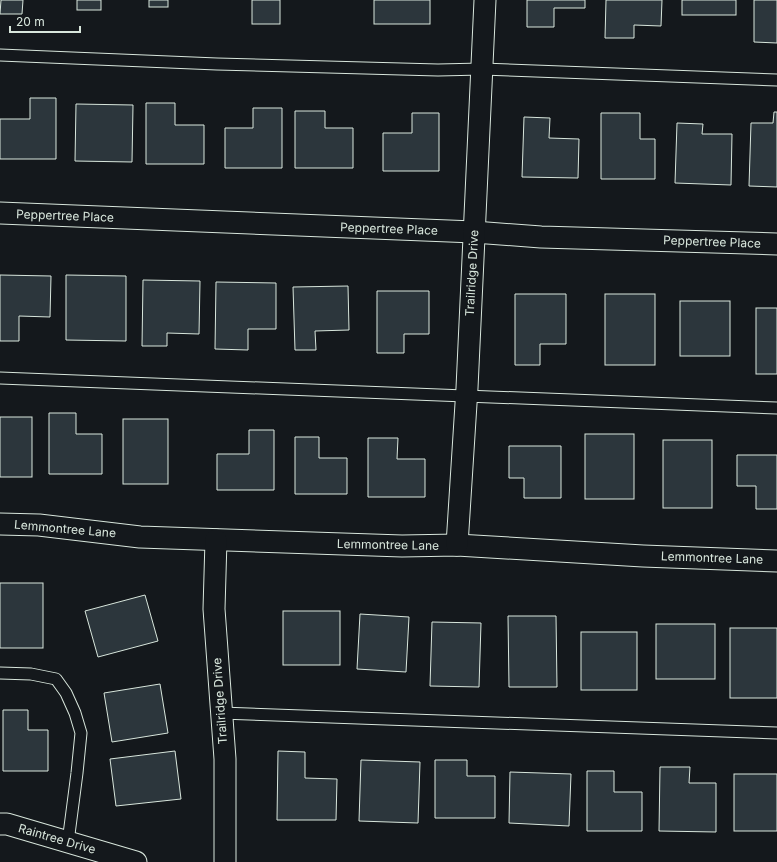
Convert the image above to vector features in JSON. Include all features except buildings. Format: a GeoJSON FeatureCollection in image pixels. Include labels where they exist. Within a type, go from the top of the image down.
{"type":"FeatureCollection","features":[{"type":"Feature","properties":{"kind":"street","name":"Trailridge Drive"},"geometry":{"type":"LineString","coordinates":[[457,545],[466,396],[485,0]]}},
{"type":"Feature","properties":{"kind":"street","name":"Peppertree Place"},"geometry":{"type":"LineString","coordinates":[[0,213],[474,232],[541,237],[777,244]]}},
{"type":"Feature","properties":{"kind":"street","name":"Lemmontree Lane"},"geometry":{"type":"LineString","coordinates":[[0,524],[39,525],[140,537],[402,546],[457,545],[643,556],[777,561]]}},
{"type":"Feature","properties":{"kind":"street","name":"Trailridge Drive"},"geometry":{"type":"LineString","coordinates":[[216,540],[214,609],[224,758],[224,862]]}},
{"type":"Feature","properties":{"kind":"street","name":"Raintree Drive"},"geometry":{"type":"LineString","coordinates":[[0,824],[7,824],[136,862]]}},
{"type":"Feature","properties":{"kind":"lane"},"geometry":{"type":"LineString","coordinates":[[0,55],[225,64],[422,70],[482,69],[777,80]]}},
{"type":"Feature","properties":{"kind":"lane"},"geometry":{"type":"LineString","coordinates":[[0,378],[777,408]]}},
{"type":"Feature","properties":{"kind":"lane"},"geometry":{"type":"LineString","coordinates":[[0,673],[31,674],[56,678],[66,693],[75,713],[81,733],[68,842]]}},
{"type":"Feature","properties":{"kind":"lane"},"geometry":{"type":"LineString","coordinates":[[221,714],[777,733]]}}]}
